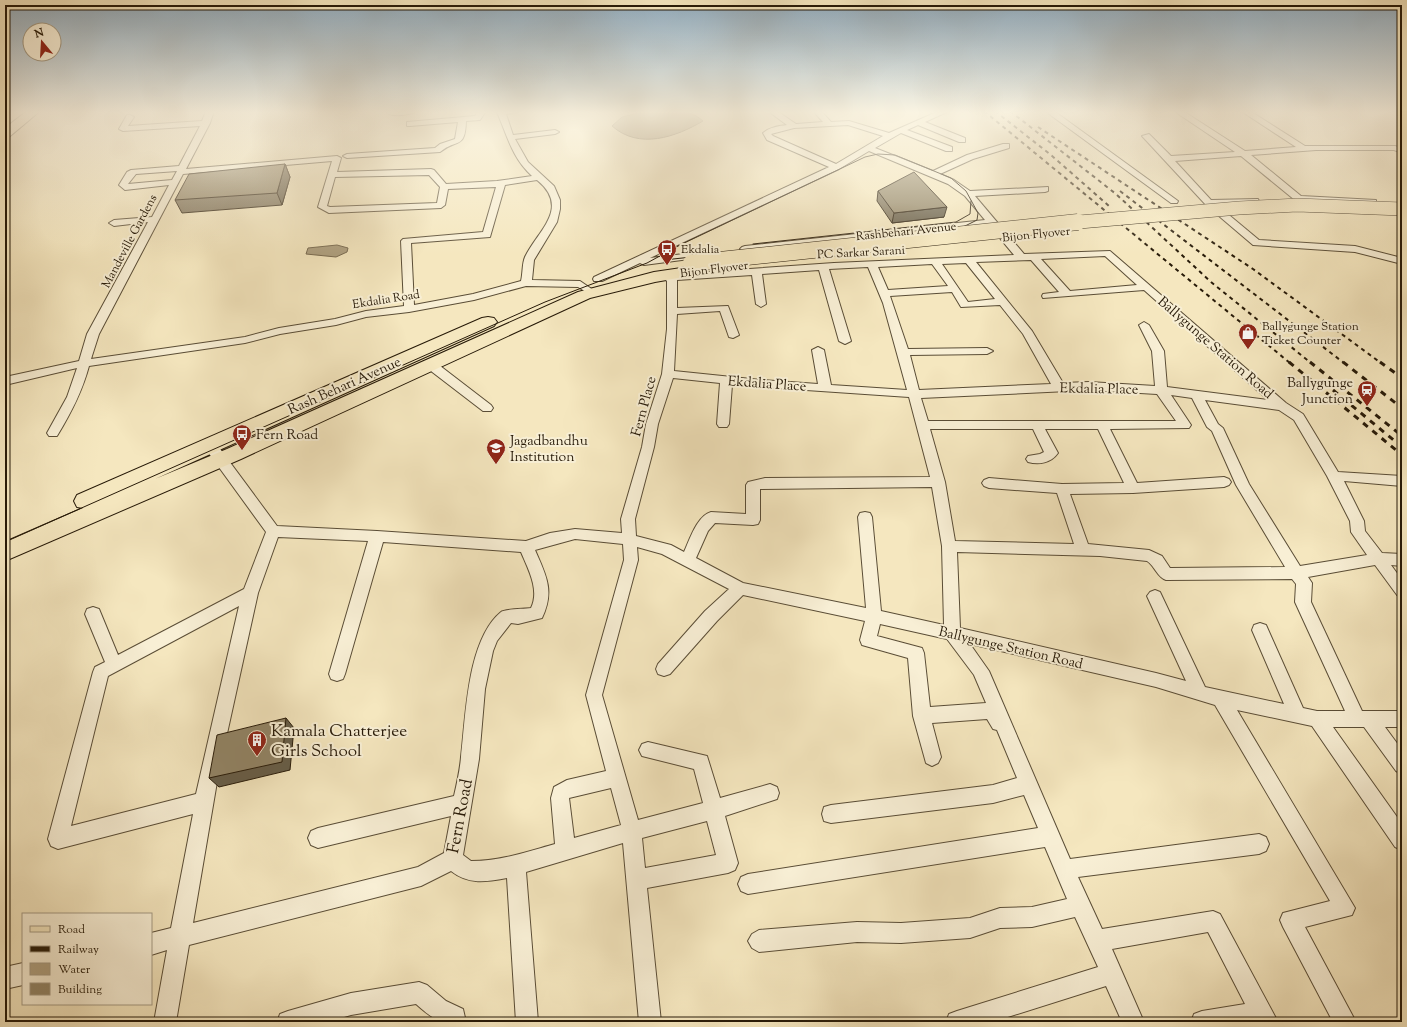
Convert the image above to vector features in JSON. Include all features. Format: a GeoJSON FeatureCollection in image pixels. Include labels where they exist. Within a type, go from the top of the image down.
{"type":"FeatureCollection","features":[{"type":"Feature","properties":{"kind":"main road","name":"Bijon Flyover"},"geometry":{"type":"LineString","coordinates":[[672,272],[693,267],[1118,218],[1239,208],[1297,205],[1402,209]]}},
{"type":"Feature","properties":{"kind":"main road","name":"Bijon Flyover"},"geometry":{"type":"LineString","coordinates":[[693,267],[1118,225],[1246,214],[1304,211],[1402,216]]}},
{"type":"Feature","properties":{"kind":"main road","name":"Rash Behari Avenue"},"geometry":{"type":"LineString","coordinates":[[5,552],[69,523],[532,302],[588,287],[672,272]]}},
{"type":"Feature","properties":{"kind":"main road"},"geometry":{"type":"LineString","coordinates":[[588,287],[616,285],[672,272]]}},
{"type":"Feature","properties":{"kind":"main road","name":"Rash Behari Avenue"},"geometry":{"type":"LineString","coordinates":[[5,536],[431,364],[588,287]]}},
{"type":"Feature","properties":{"kind":"street","name":"Mandeville Gardens"},"geometry":{"type":"LineString","coordinates":[[53,433],[73,397],[84,363],[86,351],[93,334],[187,159]]}},
{"type":"Feature","properties":{"kind":"street"},"geometry":{"type":"LineString","coordinates":[[175,182],[125,187],[123,185],[130,174],[134,172],[181,170],[325,159]]}},
{"type":"Feature","properties":{"kind":"street"},"geometry":{"type":"LineString","coordinates":[[337,159],[322,207],[329,210],[441,204],[444,187]]}},
{"type":"Feature","properties":{"kind":"street"},"geometry":{"type":"LineString","coordinates":[[523,159],[525,164],[552,187],[556,208],[551,223],[529,258],[526,284]]}},
{"type":"Feature","properties":{"kind":"street"},"geometry":{"type":"LineString","coordinates":[[818,159],[836,167]]}},
{"type":"Feature","properties":{"kind":"street","name":"Rash Behari Avenue"},"geometry":{"type":"LineString","coordinates":[[588,287],[630,264],[836,167],[850,159]]}},
{"type":"Feature","properties":{"kind":"street"},"geometry":{"type":"LineString","coordinates":[[895,159],[951,182],[968,194],[1021,257]]}},
{"type":"Feature","properties":{"kind":"street"},"geometry":{"type":"LineString","coordinates":[[933,174],[964,159]]}},
{"type":"Feature","properties":{"kind":"street"},"geometry":{"type":"LineString","coordinates":[[1116,159],[1174,201]]}},
{"type":"Feature","properties":{"kind":"street"},"geometry":{"type":"LineString","coordinates":[[1169,159],[1209,203],[1256,243],[1355,249],[1402,261]]}},
{"type":"Feature","properties":{"kind":"street"},"geometry":{"type":"LineString","coordinates":[[1250,159],[1299,199]]}},
{"type":"Feature","properties":{"kind":"street"},"geometry":{"type":"LineString","coordinates":[[332,175],[431,172],[444,187]]}},
{"type":"Feature","properties":{"kind":"street"},"geometry":{"type":"LineString","coordinates":[[444,187],[501,183],[539,177]]}},
{"type":"Feature","properties":{"kind":"street"},"geometry":{"type":"LineString","coordinates":[[409,309],[406,240],[487,235],[501,183]]}},
{"type":"Feature","properties":{"kind":"street"},"geometry":{"type":"LineString","coordinates":[[968,194],[1045,188]]}},
{"type":"Feature","properties":{"kind":"street"},"geometry":{"type":"LineString","coordinates":[[1209,203],[1299,199],[1402,203]]}},
{"type":"Feature","properties":{"kind":"street"},"geometry":{"type":"LineString","coordinates":[[114,223],[156,218]]}},
{"type":"Feature","properties":{"kind":"street","name":"Rashbehari Avenue"},"geometry":{"type":"LineString","coordinates":[[630,264],[686,255],[992,222]]}},
{"type":"Feature","properties":{"kind":"street","name":"PC Sarkar Sarani"},"geometry":{"type":"LineString","coordinates":[[672,272],[756,272],[872,264],[1107,253]]}},
{"type":"Feature","properties":{"kind":"street","name":"Ballygunge Station Road"},"geometry":{"type":"LineString","coordinates":[[1107,253],[1282,406],[1299,416],[1334,476],[1357,522],[1358,532],[1402,591]]}},
{"type":"Feature","properties":{"kind":"street"},"geometry":{"type":"LineString","coordinates":[[1034,257],[1067,294]]}},
{"type":"Feature","properties":{"kind":"street"},"geometry":{"type":"LineString","coordinates":[[969,260],[1028,333],[1058,387]]}},
{"type":"Feature","properties":{"kind":"street"},"geometry":{"type":"LineString","coordinates":[[936,261],[965,305],[1003,302]]}},
{"type":"Feature","properties":{"kind":"street"},"geometry":{"type":"LineString","coordinates":[[872,264],[884,293],[903,352],[938,482],[950,546],[952,633],[981,671],[1066,869],[1080,906],[1112,973],[1133,1022]]}},
{"type":"Feature","properties":{"kind":"street"},"geometry":{"type":"LineString","coordinates":[[823,267],[845,340]]}},
{"type":"Feature","properties":{"kind":"street","name":"Fern Place"},"geometry":{"type":"LineString","coordinates":[[650,1022],[632,831],[594,695],[631,560],[628,539],[628,518],[648,447],[652,424],[668,374],[673,311],[672,272]]}},
{"type":"Feature","properties":{"kind":"street"},"geometry":{"type":"LineString","coordinates":[[756,272],[761,304]]}},
{"type":"Feature","properties":{"kind":"street","name":"Ekdalia Road"},"geometry":{"type":"LineString","coordinates":[[5,381],[84,363],[245,340],[279,331],[336,322],[366,314],[409,309],[474,297],[526,284],[588,287]]}},
{"type":"Feature","properties":{"kind":"street"},"geometry":{"type":"LineString","coordinates":[[1047,296],[1147,287]]}},
{"type":"Feature","properties":{"kind":"street"},"geometry":{"type":"LineString","coordinates":[[884,293],[955,289]]}},
{"type":"Feature","properties":{"kind":"street"},"geometry":{"type":"LineString","coordinates":[[673,311],[724,308],[733,335]]}},
{"type":"Feature","properties":{"kind":"street"},"geometry":{"type":"LineString","coordinates":[[922,425],[1185,425],[1161,390],[1158,351],[1144,325]]}},
{"type":"Feature","properties":{"kind":"street"},"geometry":{"type":"LineString","coordinates":[[818,350],[825,387]]}},
{"type":"Feature","properties":{"kind":"street"},"geometry":{"type":"LineString","coordinates":[[903,352],[986,351]]}},
{"type":"Feature","properties":{"kind":"street"},"geometry":{"type":"LineString","coordinates":[[431,364],[487,408]]}},
{"type":"Feature","properties":{"kind":"street","name":"Ekdalia Place"},"geometry":{"type":"LineString","coordinates":[[668,374],[726,380],[915,394],[1089,386],[1161,390],[1282,406]]}},
{"type":"Feature","properties":{"kind":"street"},"geometry":{"type":"LineString","coordinates":[[723,424],[726,380]]}},
{"type":"Feature","properties":{"kind":"street"},"geometry":{"type":"LineString","coordinates":[[1196,394],[1213,427],[1217,428],[1243,485],[1296,573],[1304,583],[1303,602],[1363,719],[1402,766]]}},
{"type":"Feature","properties":{"kind":"street"},"geometry":{"type":"LineString","coordinates":[[1033,459],[1043,459],[1051,453],[1037,424]]}},
{"type":"Feature","properties":{"kind":"street"},"geometry":{"type":"LineString","coordinates":[[1102,425],[1133,488]]}},
{"type":"Feature","properties":{"kind":"street"},"geometry":{"type":"LineString","coordinates":[[216,452],[273,531]]}},
{"type":"Feature","properties":{"kind":"street"},"geometry":{"type":"LineString","coordinates":[[1334,476],[1402,481]]}},
{"type":"Feature","properties":{"kind":"street"},"geometry":{"type":"LineString","coordinates":[[688,560],[702,529],[711,517],[753,520],[753,485],[765,483],[938,482]]}},
{"type":"Feature","properties":{"kind":"street"},"geometry":{"type":"LineString","coordinates":[[989,483],[1062,489],[1133,488],[1224,482]]}},
{"type":"Feature","properties":{"kind":"street"},"geometry":{"type":"LineString","coordinates":[[1062,489],[1083,550]]}},
{"type":"Feature","properties":{"kind":"street"},"geometry":{"type":"LineString","coordinates":[[865,517],[874,616],[868,640],[916,654],[922,716],[932,757]]}},
{"type":"Feature","properties":{"kind":"street"},"geometry":{"type":"LineString","coordinates":[[273,531],[378,536],[526,547]]}},
{"type":"Feature","properties":{"kind":"street"},"geometry":{"type":"LineString","coordinates":[[165,1022],[178,938],[217,737],[250,593],[273,531]]}},
{"type":"Feature","properties":{"kind":"street","name":"Ballygunge Station Road"},"geometry":{"type":"LineString","coordinates":[[526,547],[550,539],[575,534],[628,539],[666,549],[740,588],[952,633],[1156,680],[1221,699],[1317,719],[1402,719]]}},
{"type":"Feature","properties":{"kind":"street"},"geometry":{"type":"LineString","coordinates":[[337,674],[378,536]]}},
{"type":"Feature","properties":{"kind":"street"},"geometry":{"type":"LineString","coordinates":[[950,546],[1100,550],[1149,556],[1157,560],[1166,574],[1296,573],[1378,559],[1402,560]]}},
{"type":"Feature","properties":{"kind":"street","name":"Fern Road"},"geometry":{"type":"LineString","coordinates":[[152,944],[421,876],[453,859],[470,759],[477,690],[485,651],[490,638],[507,616],[518,617],[536,614],[542,604],[543,595],[538,576],[526,547]]}},
{"type":"Feature","properties":{"kind":"street"},"geometry":{"type":"LineString","coordinates":[[664,669],[710,616],[740,588]]}},
{"type":"Feature","properties":{"kind":"street"},"geometry":{"type":"LineString","coordinates":[[205,801],[58,839],[101,672],[250,593]]}},
{"type":"Feature","properties":{"kind":"street"},"geometry":{"type":"LineString","coordinates":[[1155,596],[1199,692]]}},
{"type":"Feature","properties":{"kind":"street"},"geometry":{"type":"LineString","coordinates":[[93,614],[114,665]]}},
{"type":"Feature","properties":{"kind":"street"},"geometry":{"type":"LineString","coordinates":[[1260,630],[1297,714]]}},
{"type":"Feature","properties":{"kind":"street"},"geometry":{"type":"LineString","coordinates":[[1221,699],[1345,908],[1290,920],[1345,1022]]}},
{"type":"Feature","properties":{"kind":"street"},"geometry":{"type":"LineString","coordinates":[[922,716],[991,711],[1002,726],[1004,726]]}},
{"type":"Feature","properties":{"kind":"street"},"geometry":{"type":"LineString","coordinates":[[1317,719],[1402,840]]}},
{"type":"Feature","properties":{"kind":"street"},"geometry":{"type":"LineString","coordinates":[[217,737],[239,732]]}},
{"type":"Feature","properties":{"kind":"street"},"geometry":{"type":"LineString","coordinates":[[637,880],[688,869],[728,863],[701,762],[648,750]]}},
{"type":"Feature","properties":{"kind":"street"},"geometry":{"type":"LineString","coordinates":[[565,849],[560,798],[561,793],[567,789],[617,778]]}},
{"type":"Feature","properties":{"kind":"street"},"geometry":{"type":"LineString","coordinates":[[831,814],[993,794],[1029,784]]}},
{"type":"Feature","properties":{"kind":"street"},"geometry":{"type":"LineString","coordinates":[[453,859],[467,871],[490,871],[516,866],[565,849],[684,816],[715,810],[770,793]]}},
{"type":"Feature","properties":{"kind":"street"},"geometry":{"type":"LineString","coordinates":[[318,838],[462,804]]}},
{"type":"Feature","properties":{"kind":"street"},"geometry":{"type":"LineString","coordinates":[[748,884],[1051,836]]}},
{"type":"Feature","properties":{"kind":"street"},"geometry":{"type":"LineString","coordinates":[[1066,869],[1259,844]]}},
{"type":"Feature","properties":{"kind":"street"},"geometry":{"type":"LineString","coordinates":[[516,866],[527,1022]]}},
{"type":"Feature","properties":{"kind":"street"},"geometry":{"type":"LineString","coordinates":[[759,941],[858,932],[901,934],[970,928],[1000,918],[1032,917],[1080,906]]}},
{"type":"Feature","properties":{"kind":"street"},"geometry":{"type":"LineString","coordinates":[[1096,941],[1213,921],[1264,1017],[1202,1022]]}},
{"type":"Feature","properties":{"kind":"street"},"geometry":{"type":"LineString","coordinates":[[958,1022],[1112,973]]}},
{"type":"Feature","properties":{"kind":"street"},"geometry":{"type":"LineString","coordinates":[[5,978],[22,974]]}},
{"type":"Feature","properties":{"kind":"street"},"geometry":{"type":"LineString","coordinates":[[288,1022],[351,1004],[419,993],[438,1009],[455,1017],[456,1022]]}},
{"type":"Feature","properties":{"kind":"water"},"geometry":{"type":"Polygon","coordinates":[[[337,245],[348,248],[347,252],[336,257],[306,254],[308,248],[337,245]]]}},
{"type":"Feature","properties":{"kind":"building"},"geometry":{"type":"Polygon","coordinates":[[[285,164],[277,193],[175,200],[189,174],[285,164]]]}},
{"type":"Feature","properties":{"kind":"building"},"geometry":{"type":"Polygon","coordinates":[[[914,172],[947,207],[894,213],[878,191],[914,172]]]}},
{"type":"Feature","properties":{"kind":"building","name":"Kamala Chatterjee Girls School"},"geometry":{"type":"Polygon","coordinates":[[[286,718],[282,762],[209,778],[217,735],[286,718]]]}},
{"type":"Feature","properties":{"kind":"tram line"},"geometry":{"type":"LineString","coordinates":[[5,542],[545,302],[647,263],[680,245],[861,159]]}},
{"type":"Feature","properties":{"kind":"tram line"},"geometry":{"type":"LineString","coordinates":[[664,260],[961,228],[977,220],[978,213],[966,191],[951,178],[905,159]]}},
{"type":"Feature","properties":{"kind":"tram line"},"geometry":{"type":"LineString","coordinates":[[753,244],[956,222],[970,214],[971,201]]}},
{"type":"Feature","properties":{"kind":"railway"},"geometry":{"type":"LineString","coordinates":[[1042,159],[1290,363]]}},
{"type":"Feature","properties":{"kind":"railway"},"geometry":{"type":"LineString","coordinates":[[1055,159],[1109,206]]}},
{"type":"Feature","properties":{"kind":"railway"},"geometry":{"type":"LineString","coordinates":[[1071,159],[1116,194],[1211,282],[1311,363]]}},
{"type":"Feature","properties":{"kind":"railway"},"geometry":{"type":"LineString","coordinates":[[1086,159],[1253,269],[1381,363]]}},
{"type":"Feature","properties":{"kind":"railway"},"geometry":{"type":"LineString","coordinates":[[1120,191],[1344,363]]}},
{"type":"Feature","properties":{"kind":"railway"},"geometry":{"type":"LineString","coordinates":[[1289,362],[1402,455]]}},
{"type":"Feature","properties":{"kind":"railway"},"geometry":{"type":"LineString","coordinates":[[1310,362],[1402,436]]}},
{"type":"Feature","properties":{"kind":"railway"},"geometry":{"type":"LineString","coordinates":[[1343,362],[1402,408]]}},
{"type":"Feature","properties":{"kind":"railway"},"geometry":{"type":"LineString","coordinates":[[1380,362],[1402,378]]}},
{"type":"Feature","properties":{"kind":"railway"},"geometry":{"type":"LineString","coordinates":[[1333,390],[1402,447]]}},
{"type":"Feature","properties":{"kind":"place","name":"Ekdalia"},"geometry":{"type":"Point","coordinates":[667,266]}},
{"type":"Feature","properties":{"kind":"place","name":"Ballygunge Station Ticket Counter"},"geometry":{"type":"Point","coordinates":[1248,350]}},
{"type":"Feature","properties":{"kind":"place","name":"Ballygunge Junction"},"geometry":{"type":"Point","coordinates":[1367,407]}},
{"type":"Feature","properties":{"kind":"place","name":"Fern Road"},"geometry":{"type":"Point","coordinates":[242,451]}},
{"type":"Feature","properties":{"kind":"place","name":"Jagadbandhu Institution"},"geometry":{"type":"Point","coordinates":[496,465]}},
{"type":"Feature","properties":{"kind":"place","name":"Kamala Chatterjee Girls School"},"geometry":{"type":"Point","coordinates":[257,757]}}]}
